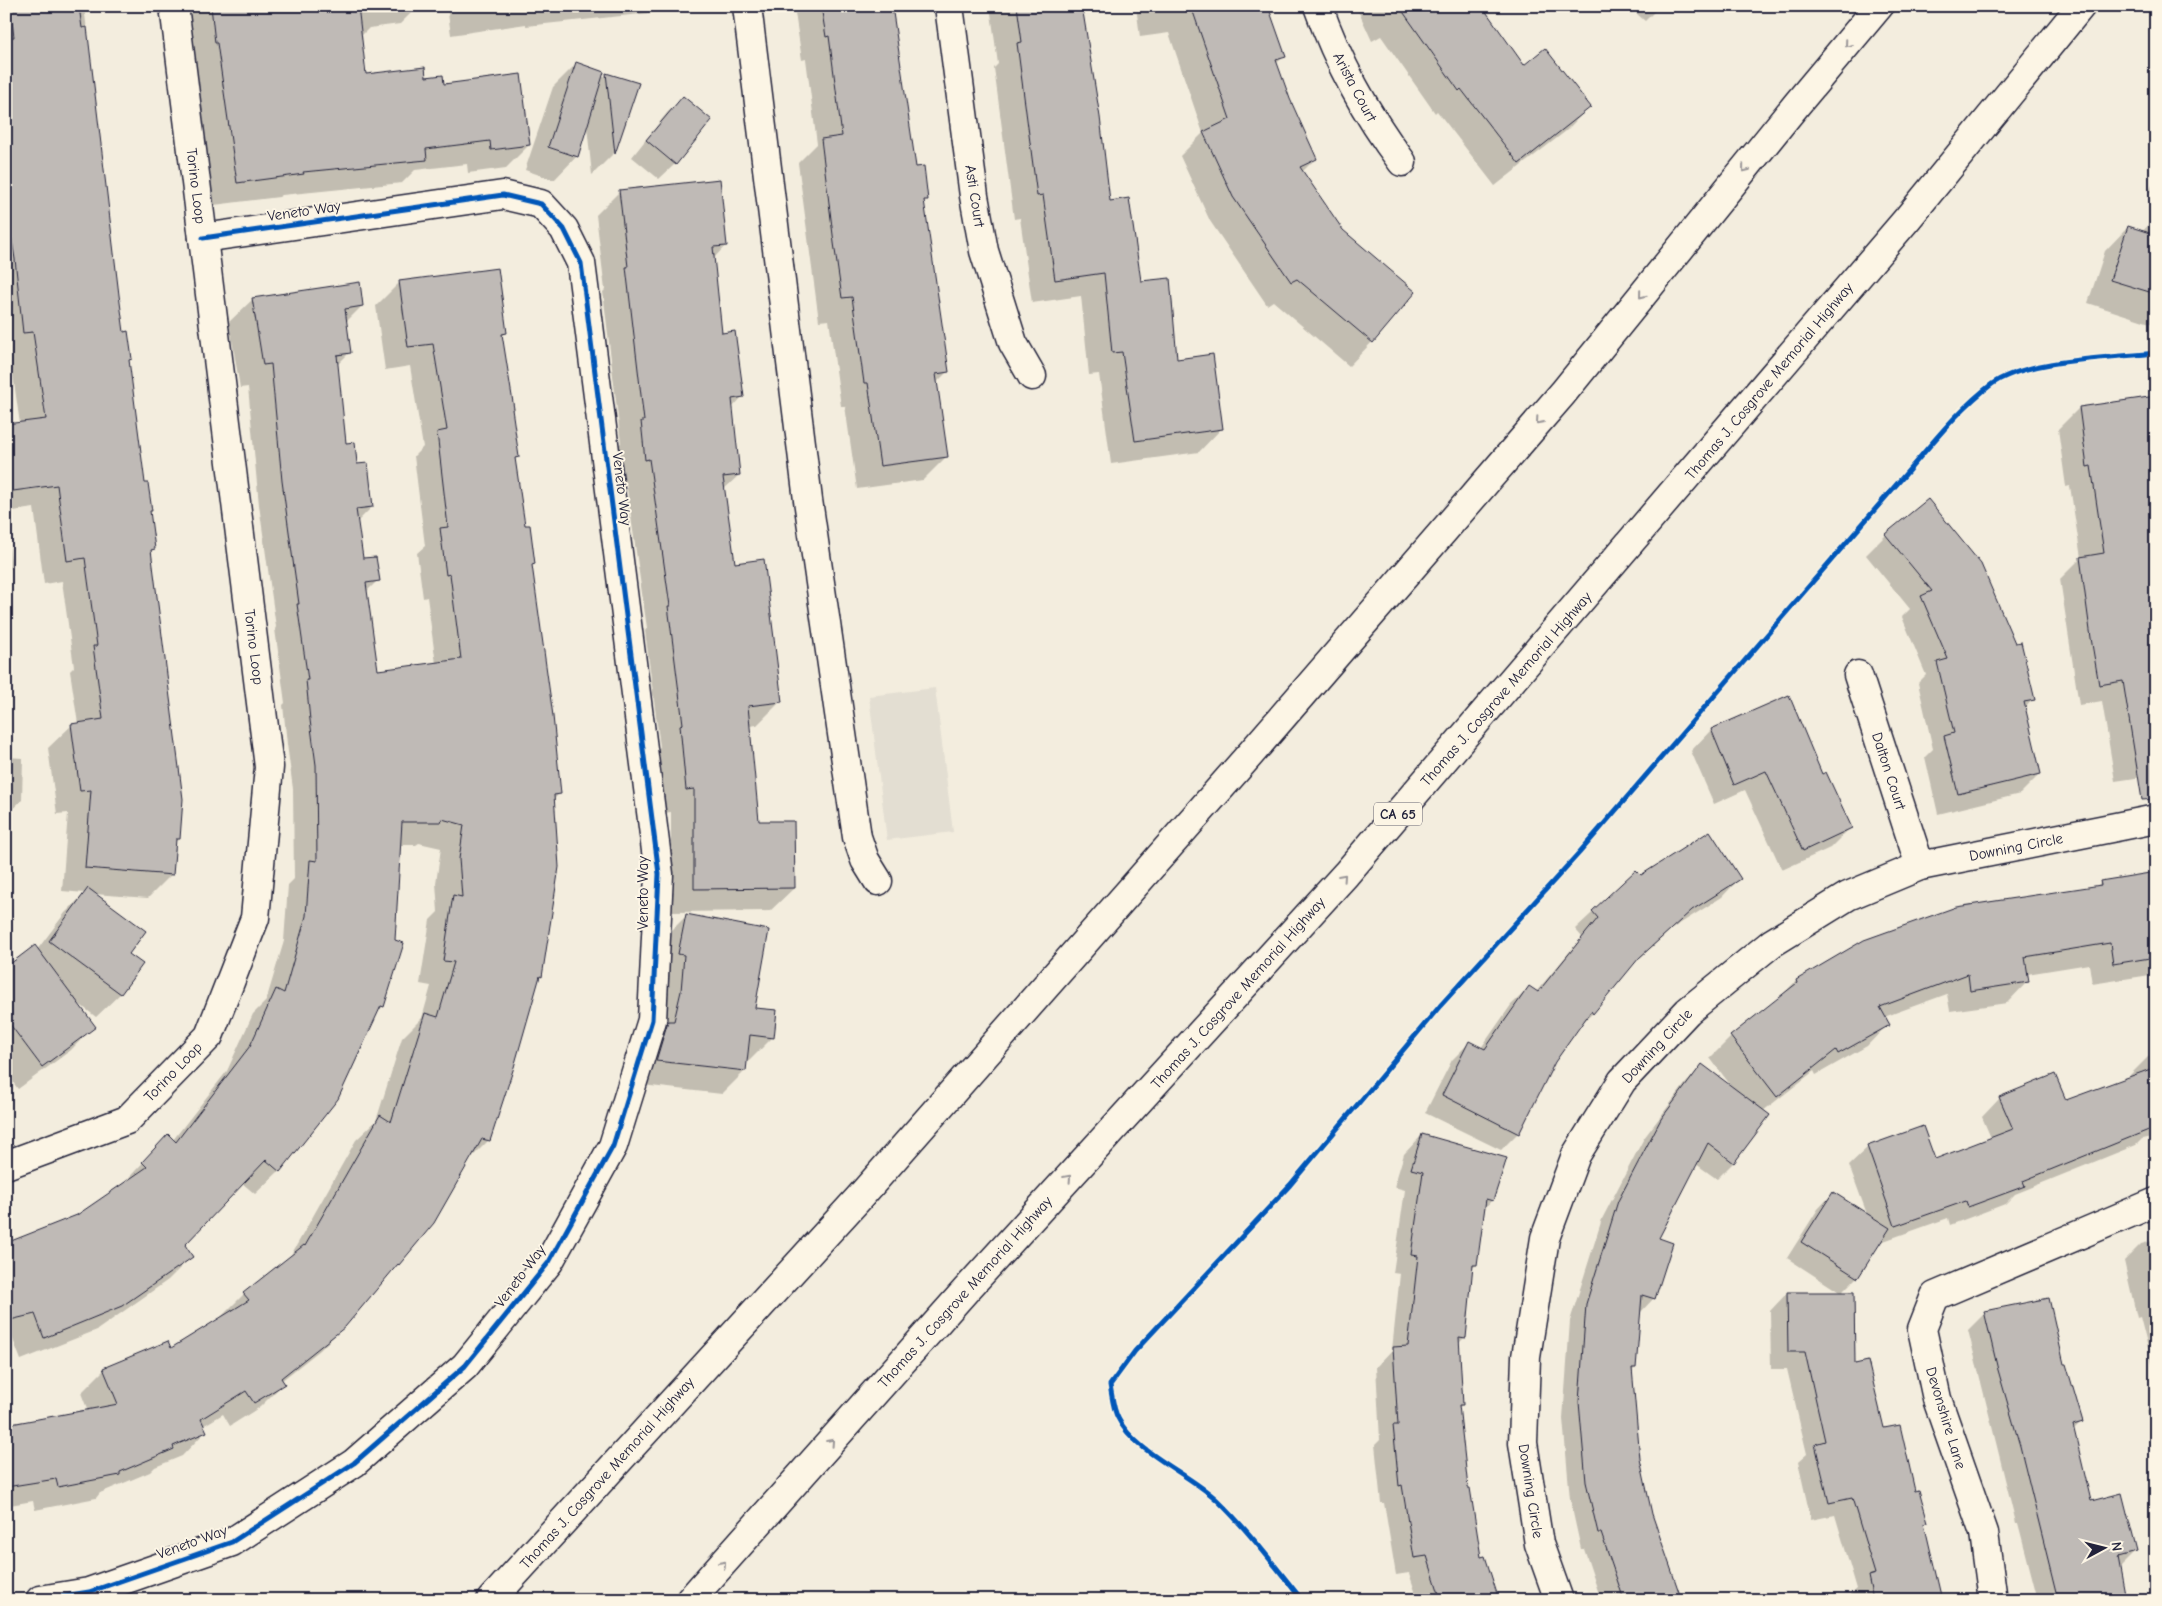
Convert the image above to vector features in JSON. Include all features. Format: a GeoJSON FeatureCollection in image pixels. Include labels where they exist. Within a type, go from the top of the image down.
{"type":"FeatureCollection","features":[{"type":"Feature","properties":{"kind":"main road","name":"Torino Loop"},"geometry":{"type":"LineString","coordinates":[[6,1165],[127,1120],[209,1036],[255,918],[269,767],[174,6]]}},
{"type":"Feature","properties":{"kind":"main road"},"geometry":{"type":"LineString","coordinates":[[747,6],[808,500],[857,837],[865,860],[878,881]]}},
{"type":"Feature","properties":{"kind":"main road","name":"Asti Court"},"geometry":{"type":"LineString","coordinates":[[949,6],[974,196],[984,250],[1013,343],[1032,376]]}},
{"type":"Feature","properties":{"kind":"main road","name":"Arista Court"},"geometry":{"type":"LineString","coordinates":[[1318,6],[1329,38],[1354,88],[1375,125],[1402,162]]}},
{"type":"Feature","properties":{"kind":"main road","name":"Thomas J. Cosgrove Memorial Highway"},"geometry":{"type":"LineString","coordinates":[[491,1600],[859,1198],[1253,752],[1563,393],[1879,6]]}},
{"type":"Feature","properties":{"kind":"main road","name":"Thomas J. Cosgrove Memorial Highway"},"geometry":{"type":"LineString","coordinates":[[690,1600],[966,1290],[1346,874],[1908,218],[2081,6]]}},
{"type":"Feature","properties":{"kind":"main road","name":"Veneto Way"},"geometry":{"type":"LineString","coordinates":[[40,1600],[89,1592],[232,1542],[354,1463],[465,1366],[549,1262],[613,1146],[652,1020],[659,874],[581,263],[564,229],[541,204],[503,195],[203,238]]}},
{"type":"Feature","properties":{"kind":"main road","name":"Dalton Court"},"geometry":{"type":"LineString","coordinates":[[1858,675],[1920,866]]}},
{"type":"Feature","properties":{"kind":"main road","name":"Downing Circle"},"geometry":{"type":"LineString","coordinates":[[1559,1600],[1539,1544],[1523,1443],[1526,1357],[1546,1238],[1576,1155],[1622,1081],[1688,1011],[1772,943],[1848,896],[1920,866],[2156,819]]}},
{"type":"Feature","properties":{"kind":"main road","name":"Devonshire Lane"},"geometry":{"type":"LineString","coordinates":[[1993,1600],[1984,1533],[1937,1399],[1922,1329],[1934,1296],[2156,1202]]}},
{"type":"Feature","properties":{"kind":"shaded area"},"geometry":{"type":"Polygon","coordinates":[[[935,688],[953,832],[887,840],[869,696],[935,688]]]}},
{"type":"Feature","properties":{"kind":"building"},"geometry":{"type":"Polygon","coordinates":[[[10,6],[79,6],[82,28],[87,27],[119,295],[124,332],[128,331],[132,359],[129,360],[145,483],[148,483],[152,511],[150,511],[155,549],[151,550],[183,799],[180,839],[176,839],[173,875],[85,868],[91,790],[80,791],[71,724],[103,719],[93,646],[97,646],[85,558],[67,561],[57,485],[6,492],[6,424],[46,419],[33,332],[23,333],[15,259],[6,203],[6,38],[14,37],[10,6]]]}},
{"type":"Feature","properties":{"kind":"building"},"geometry":{"type":"Polygon","coordinates":[[[211,6],[358,6],[366,74],[425,67],[426,77],[443,75],[444,84],[521,74],[530,145],[491,150],[490,141],[426,149],[427,160],[303,172],[304,174],[237,183],[211,6]]]}},
{"type":"Feature","properties":{"kind":"building"},"geometry":{"type":"Polygon","coordinates":[[[821,6],[892,6],[916,167],[924,166],[928,200],[924,200],[949,372],[936,374],[948,457],[880,466],[868,383],[864,383],[852,297],[842,298],[834,243],[821,139],[842,136],[829,36],[826,37],[821,6]]]}},
{"type":"Feature","properties":{"kind":"building"},"geometry":{"type":"Polygon","coordinates":[[[1017,6],[1082,6],[1100,117],[1110,201],[1129,198],[1141,281],[1170,278],[1177,359],[1213,354],[1223,429],[1135,441],[1122,352],[1112,353],[1104,273],[1055,280],[1043,195],[1037,196],[1017,43],[1022,42],[1017,6]]]}},
{"type":"Feature","properties":{"kind":"building"},"geometry":{"type":"Polygon","coordinates":[[[1191,6],[1268,6],[1286,57],[1276,60],[1290,99],[1317,159],[1300,167],[1343,230],[1416,292],[1373,343],[1297,279],[1291,282],[1233,197],[1203,132],[1230,119],[1191,6]]]}},
{"type":"Feature","properties":{"kind":"building"},"geometry":{"type":"Polygon","coordinates":[[[1399,6],[1482,6],[1524,65],[1545,48],[1591,107],[1519,164],[1461,89],[1459,91],[1399,6]]]}},
{"type":"Feature","properties":{"kind":"building"},"geometry":{"type":"Polygon","coordinates":[[[576,62],[604,72],[578,157],[548,147],[576,62]]]}},
{"type":"Feature","properties":{"kind":"building"},"geometry":{"type":"Polygon","coordinates":[[[606,73],[639,83],[615,154],[606,73]]]}},
{"type":"Feature","properties":{"kind":"building"},"geometry":{"type":"Polygon","coordinates":[[[683,96],[712,120],[676,165],[646,140],[683,96]]]}},
{"type":"Feature","properties":{"kind":"building"},"geometry":{"type":"Polygon","coordinates":[[[720,179],[727,246],[713,247],[722,333],[735,331],[744,397],[732,399],[740,475],[723,477],[735,563],[764,559],[782,702],[748,706],[759,821],[794,821],[795,888],[694,889],[694,789],[686,790],[680,725],[683,724],[668,606],[670,606],[649,459],[645,460],[641,421],[644,421],[619,190],[720,179]]]}},
{"type":"Feature","properties":{"kind":"building"},"geometry":{"type":"Polygon","coordinates":[[[2128,226],[2156,235],[2156,294],[2110,280],[2128,226]]]}},
{"type":"Feature","properties":{"kind":"building"},"geometry":{"type":"Polygon","coordinates":[[[498,268],[507,333],[502,334],[514,409],[512,409],[519,457],[515,458],[525,525],[530,525],[535,564],[532,565],[553,716],[561,794],[554,795],[559,867],[542,977],[540,976],[514,1067],[490,1141],[482,1139],[434,1223],[399,1265],[345,1327],[281,1378],[285,1384],[254,1403],[246,1391],[201,1419],[207,1432],[173,1446],[174,1449],[120,1472],[120,1475],[58,1487],[56,1479],[6,1487],[6,1425],[118,1404],[103,1368],[168,1341],[171,1348],[249,1300],[243,1293],[305,1246],[380,1115],[391,1122],[425,1013],[438,1017],[454,962],[443,961],[453,895],[462,897],[459,859],[464,825],[442,819],[441,822],[402,822],[395,940],[404,943],[384,1007],[381,1006],[338,1099],[280,1172],[266,1160],[185,1245],[193,1257],[122,1306],[44,1338],[35,1314],[6,1321],[6,1243],[77,1215],[147,1167],[142,1162],[168,1134],[176,1142],[250,1046],[276,989],[284,993],[306,916],[310,860],[317,861],[316,765],[306,680],[308,680],[297,604],[299,604],[282,481],[271,364],[263,365],[252,298],[360,282],[363,306],[345,309],[351,353],[337,355],[346,443],[355,442],[357,464],[368,463],[373,507],[356,509],[363,558],[376,557],[380,581],[366,583],[378,670],[461,659],[450,574],[446,575],[440,528],[448,527],[437,432],[447,430],[433,344],[408,347],[399,281],[498,268]]]}},
{"type":"Feature","properties":{"kind":"building"},"geometry":{"type":"Polygon","coordinates":[[[2156,396],[2156,799],[2142,800],[2123,681],[2099,685],[2091,638],[2080,557],[2104,553],[2091,466],[2087,467],[2079,407],[2156,396]]]}},
{"type":"Feature","properties":{"kind":"building"},"geometry":{"type":"Polygon","coordinates":[[[1928,499],[1981,564],[2015,643],[2021,642],[2035,700],[2024,702],[2041,774],[1958,794],[1944,736],[1954,733],[1937,662],[1948,659],[1921,596],[1932,591],[1885,534],[1928,499]]]}},
{"type":"Feature","properties":{"kind":"building"},"geometry":{"type":"Polygon","coordinates":[[[1789,695],[1822,774],[1826,772],[1852,828],[1803,851],[1766,771],[1734,785],[1711,729],[1789,695]]]}},
{"type":"Feature","properties":{"kind":"building"},"geometry":{"type":"Polygon","coordinates":[[[1710,831],[1741,879],[1692,910],[1639,958],[1593,1014],[1591,1011],[1555,1062],[1519,1134],[1442,1095],[1469,1041],[1485,1049],[1529,986],[1538,992],[1598,918],[1592,911],[1636,870],[1641,875],[1710,831]]]}},
{"type":"Feature","properties":{"kind":"building"},"geometry":{"type":"Polygon","coordinates":[[[2156,872],[2156,957],[2113,964],[2110,943],[2025,957],[2029,982],[1970,991],[1968,974],[1880,1007],[1890,1025],[1838,1054],[1836,1050],[1777,1097],[1730,1036],[1797,983],[1796,980],[1864,940],[1956,907],[2101,885],[2100,881],[2156,872]]]}},
{"type":"Feature","properties":{"kind":"building"},"geometry":{"type":"Polygon","coordinates":[[[88,888],[146,931],[129,954],[143,964],[121,994],[49,941],[88,888]]]}},
{"type":"Feature","properties":{"kind":"building"},"geometry":{"type":"Polygon","coordinates":[[[686,914],[769,930],[755,1008],[777,1010],[774,1038],[750,1035],[746,1071],[656,1061],[668,1021],[674,1021],[681,991],[684,955],[678,954],[686,914]]]}},
{"type":"Feature","properties":{"kind":"building"},"geometry":{"type":"Polygon","coordinates":[[[35,945],[96,1027],[42,1067],[6,1019],[6,967],[35,945]]]}},
{"type":"Feature","properties":{"kind":"building"},"geometry":{"type":"Polygon","coordinates":[[[1702,1064],[1770,1115],[1734,1163],[1708,1143],[1659,1238],[1673,1243],[1655,1299],[1642,1295],[1636,1368],[1632,1368],[1640,1459],[1652,1514],[1680,1595],[1667,1600],[1624,1600],[1601,1533],[1598,1533],[1586,1482],[1579,1402],[1586,1304],[1618,1201],[1661,1119],[1702,1064]]]}},
{"type":"Feature","properties":{"kind":"building"},"geometry":{"type":"Polygon","coordinates":[[[2156,1067],[2156,1127],[2023,1181],[2025,1186],[1968,1207],[1966,1201],[1895,1226],[1867,1146],[1923,1126],[1935,1159],[2013,1129],[1999,1097],[2055,1074],[2066,1100],[2156,1067]]]}},
{"type":"Feature","properties":{"kind":"building"},"geometry":{"type":"Polygon","coordinates":[[[1422,1134],[1507,1158],[1493,1201],[1486,1199],[1477,1265],[1473,1265],[1466,1338],[1459,1337],[1463,1405],[1459,1405],[1468,1488],[1470,1488],[1481,1557],[1485,1556],[1499,1600],[1441,1600],[1427,1556],[1414,1558],[1402,1485],[1399,1486],[1393,1425],[1398,1425],[1393,1347],[1408,1346],[1418,1256],[1411,1255],[1423,1172],[1411,1169],[1422,1134]]]}},
{"type":"Feature","properties":{"kind":"building"},"geometry":{"type":"Polygon","coordinates":[[[1833,1192],[1890,1228],[1858,1278],[1801,1242],[1833,1192]]]}},
{"type":"Feature","properties":{"kind":"building"},"geometry":{"type":"Polygon","coordinates":[[[1787,1292],[1854,1292],[1855,1364],[1868,1361],[1884,1428],[1900,1425],[1915,1491],[1919,1490],[1928,1522],[1924,1523],[1942,1600],[1873,1600],[1868,1576],[1875,1574],[1852,1498],[1829,1503],[1815,1444],[1825,1441],[1805,1352],[1788,1352],[1787,1292]]]}},
{"type":"Feature","properties":{"kind":"building"},"geometry":{"type":"Polygon","coordinates":[[[2049,1298],[2064,1364],[2066,1364],[2083,1422],[2073,1425],[2091,1501],[2122,1493],[2137,1552],[2118,1557],[2126,1600],[2058,1600],[2020,1446],[1998,1370],[1984,1311],[2049,1298]]]}},
{"type":"Feature","properties":{"kind":"cycle path"},"geometry":{"type":"LineString","coordinates":[[40,1600],[89,1592],[232,1542],[354,1463],[465,1366],[549,1262],[613,1146],[652,1020],[659,874],[581,263],[564,229],[541,204],[503,195],[203,238]]}},
{"type":"Feature","properties":{"kind":"cycle path"},"geometry":{"type":"LineString","coordinates":[[1302,1600],[1251,1536],[1217,1500],[1206,1490],[1136,1442],[1118,1418],[1110,1385],[1135,1351],[1290,1185],[1440,1006],[1579,853],[1928,447],[1980,393],[2007,376],[2026,369],[2094,358],[2156,353]]}}]}
